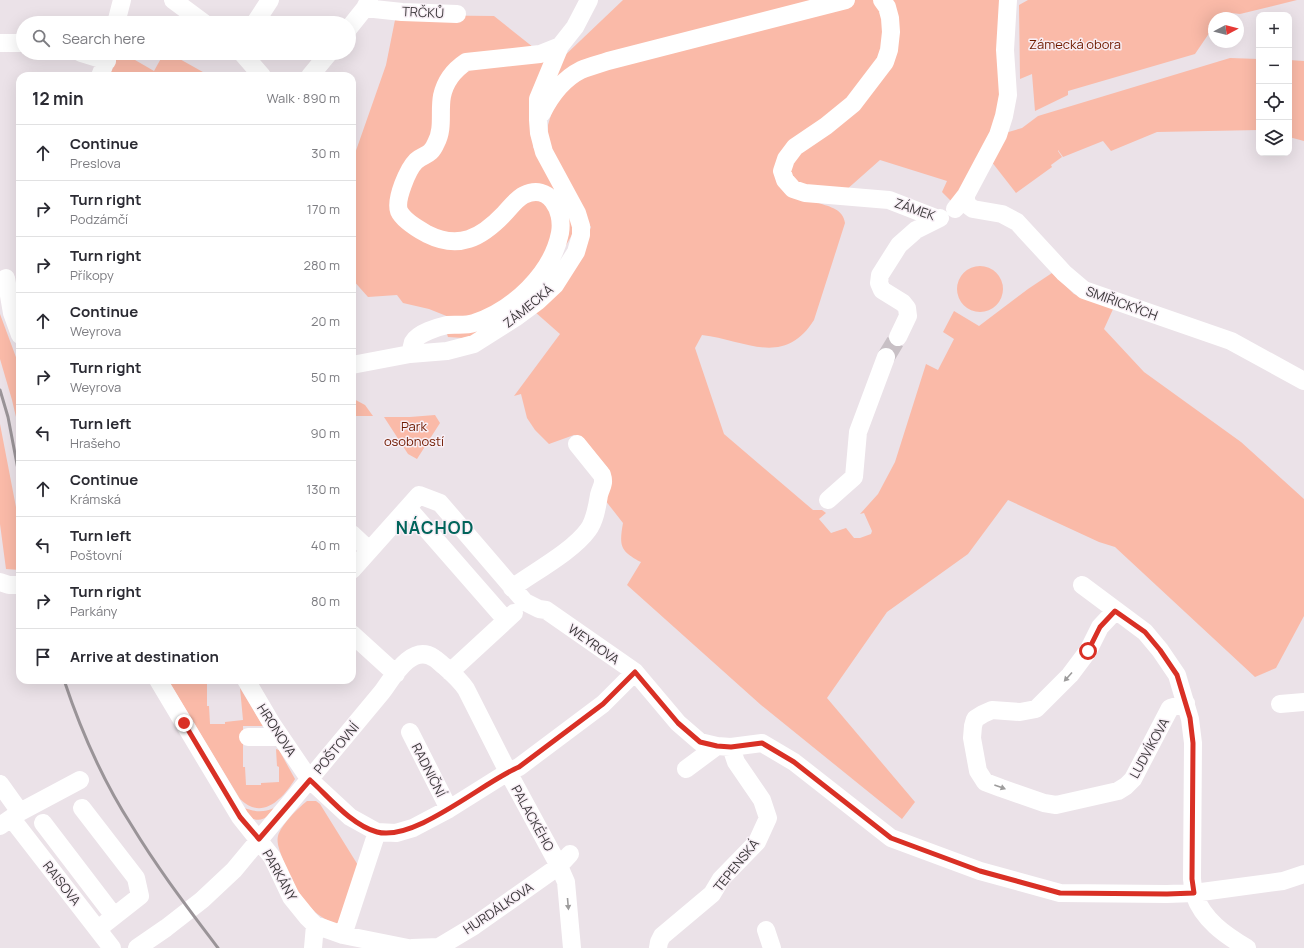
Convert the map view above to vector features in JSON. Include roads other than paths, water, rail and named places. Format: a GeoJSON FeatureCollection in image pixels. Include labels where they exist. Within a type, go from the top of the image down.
{"type":"FeatureCollection","features":[{"type":"Feature","properties":{"kind":"street"},"geometry":{"type":"LineString","coordinates":[[118,16],[122,0]]}},
{"type":"Feature","properties":{"kind":"street"},"geometry":{"type":"LineString","coordinates":[[173,0],[195,16]]}},
{"type":"Feature","properties":{"kind":"street"},"geometry":{"type":"LineString","coordinates":[[260,16],[270,0]]}},
{"type":"Feature","properties":{"kind":"street"},"geometry":{"type":"LineString","coordinates":[[410,354],[414,342],[418,336],[447,326],[475,323],[494,314],[522,294],[537,280],[548,264],[556,247],[560,232],[560,216],[552,198],[535,192],[524,195],[518,199],[488,230],[476,237],[460,241],[446,241],[427,234],[407,220],[400,211],[398,204],[402,185],[409,171],[416,161],[430,153],[436,143],[440,131],[442,96],[450,76],[458,67],[466,62],[540,54],[560,46],[575,27],[589,0]]}},
{"type":"Feature","properties":{"kind":"street"},"geometry":{"type":"LineString","coordinates":[[538,120],[550,97],[566,80],[581,70],[608,61],[846,0]]}},
{"type":"Feature","properties":{"kind":"street","name":"ZÁMEK"},"geometry":{"type":"LineString","coordinates":[[882,0],[887,7],[890,18],[891,32],[890,50],[885,62],[853,104],[826,126],[795,147],[786,159],[782,171],[785,180],[793,189],[805,193],[889,200],[944,215],[966,195],[998,135],[1004,116],[1008,95],[1005,50],[1008,0]]}},
{"type":"Feature","properties":{"kind":"street"},"geometry":{"type":"LineString","coordinates":[[356,19],[367,4]]}},
{"type":"Feature","properties":{"kind":"street","name":"TRČKŮ"},"geometry":{"type":"LineString","coordinates":[[367,4],[402,12],[457,14]]}},
{"type":"Feature","properties":{"kind":"street"},"geometry":{"type":"LineString","coordinates":[[0,43],[16,44]]}},
{"type":"Feature","properties":{"kind":"street","name":"ZÁMECKÁ"},"geometry":{"type":"LineString","coordinates":[[356,364],[410,354],[447,351],[474,344],[486,338],[533,305],[555,285],[576,252],[582,235],[577,213],[544,152],[539,133],[538,99],[560,46]]}},
{"type":"Feature","properties":{"kind":"street"},"geometry":{"type":"LineString","coordinates":[[248,60],[259,72]]}},
{"type":"Feature","properties":{"kind":"street"},"geometry":{"type":"LineString","coordinates":[[313,72],[323,60]]}},
{"type":"Feature","properties":{"kind":"street","name":"SMIŘICKÝCH"},"geometry":{"type":"LineString","coordinates":[[966,195],[966,202],[973,209],[1002,214],[1017,222],[1064,273],[1084,290],[1231,341],[1304,381]]}},
{"type":"Feature","properties":{"kind":"street"},"geometry":{"type":"LineString","coordinates":[[898,337],[908,316],[907,308],[903,303],[882,290],[879,283],[880,275],[899,244],[916,230],[944,215]]}},
{"type":"Feature","properties":{"kind":"street"},"geometry":{"type":"LineString","coordinates":[[9,278],[12,313],[16,324]]}},
{"type":"Feature","properties":{"kind":"street"},"geometry":{"type":"LineString","coordinates":[[828,500],[854,478],[858,432],[886,357]]}},
{"type":"Feature","properties":{"kind":"street"},"geometry":{"type":"LineString","coordinates":[[512,588],[571,547],[589,530],[598,507],[604,481],[602,475],[577,444]]}},
{"type":"Feature","properties":{"kind":"street"},"geometry":{"type":"LineString","coordinates":[[356,566],[419,495],[440,503],[525,602],[450,672]]}},
{"type":"Feature","properties":{"kind":"street"},"geometry":{"type":"LineString","coordinates":[[408,508],[506,620]]}},
{"type":"Feature","properties":{"kind":"street"},"geometry":{"type":"LineString","coordinates":[[356,537],[370,550]]}},
{"type":"Feature","properties":{"kind":"street"},"geometry":{"type":"LineString","coordinates":[[1082,585],[1145,632],[1160,650],[1177,675],[1190,718],[1193,743],[1192,879],[1194,893],[1205,915],[1222,933],[1247,948]]}},
{"type":"Feature","properties":{"kind":"street","name":"WEYROVA"},"geometry":{"type":"LineString","coordinates":[[525,602],[539,609],[546,610],[635,672],[678,723],[700,742],[724,747]]}},
{"type":"Feature","properties":{"kind":"street","name":"LUDVÍKOVA"},"geometry":{"type":"LineString","coordinates":[[1115,611],[1100,627],[1088,651],[1070,675],[1036,709],[1020,712],[992,710],[975,719],[973,726],[973,747],[978,771],[985,782],[1044,803],[1056,805],[1118,791],[1133,779],[1170,708],[1186,703]]}},
{"type":"Feature","properties":{"kind":"street"},"geometry":{"type":"LineString","coordinates":[[356,638],[396,674]]}},
{"type":"Feature","properties":{"kind":"street","name":"POŠTOVNÍ"},"geometry":{"type":"LineString","coordinates":[[137,948],[166,928],[220,883],[245,858],[259,839],[310,780],[409,659],[421,654],[434,658],[450,672]]}},
{"type":"Feature","properties":{"kind":"street","name":"PALACKÉHO"},"geometry":{"type":"LineString","coordinates":[[450,672],[467,691],[508,772],[565,860],[572,948]]}},
{"type":"Feature","properties":{"kind":"street"},"geometry":{"type":"LineString","coordinates":[[343,935],[377,832],[391,833],[413,828],[449,809],[508,772],[519,767],[603,704],[635,672]]}},
{"type":"Feature","properties":{"kind":"street","name":"PARKÁNY"},"geometry":{"type":"LineString","coordinates":[[160,684],[240,817],[259,839],[275,863],[290,897],[315,925]]}},
{"type":"Feature","properties":{"kind":"street","name":"HRONOVA"},"geometry":{"type":"LineString","coordinates":[[248,684],[281,737],[310,780],[350,817],[377,832]]}},
{"type":"Feature","properties":{"kind":"street"},"geometry":{"type":"LineString","coordinates":[[1280,704],[1304,702]]}},
{"type":"Feature","properties":{"kind":"street","name":"RADNIČNÍ"},"geometry":{"type":"LineString","coordinates":[[410,732],[449,809]]}},
{"type":"Feature","properties":{"kind":"street"},"geometry":{"type":"LineString","coordinates":[[248,737],[281,737]]}},
{"type":"Feature","properties":{"kind":"street"},"geometry":{"type":"LineString","coordinates":[[686,769],[724,747],[762,743],[794,762],[891,838],[980,871],[1060,893],[1194,893],[1283,881],[1304,874]]}},
{"type":"Feature","properties":{"kind":"street","name":"TEPENSKÁ"},"geometry":{"type":"LineString","coordinates":[[658,948],[662,936],[712,894],[721,879],[757,842],[768,818],[762,800],[724,747]]}},
{"type":"Feature","properties":{"kind":"street"},"geometry":{"type":"LineString","coordinates":[[10,819],[80,780]]}},
{"type":"Feature","properties":{"kind":"street","name":"RAISOVA"},"geometry":{"type":"LineString","coordinates":[[0,784],[10,819],[112,948]]}},
{"type":"Feature","properties":{"kind":"street"},"geometry":{"type":"LineString","coordinates":[[82,808],[136,878],[140,896],[98,929]]}},
{"type":"Feature","properties":{"kind":"street"},"geometry":{"type":"LineString","coordinates":[[43,823],[114,916]]}},
{"type":"Feature","properties":{"kind":"street","name":"HURDÁLKOVA"},"geometry":{"type":"LineString","coordinates":[[412,948],[440,947],[474,926],[565,860]]}},
{"type":"Feature","properties":{"kind":"street"},"geometry":{"type":"LineString","coordinates":[[313,948],[315,925],[343,935],[408,948]]}},
{"type":"Feature","properties":{"kind":"street"},"geometry":{"type":"LineString","coordinates":[[766,930],[772,948]]}},
{"type":"Feature","properties":{"kind":"tunnel"},"geometry":{"type":"LineString","coordinates":[[886,357],[898,337]]}},
{"type":"Feature","properties":{"kind":"railway"},"geometry":{"type":"LineString","coordinates":[[0,390],[8,417],[16,459]]}},
{"type":"Feature","properties":{"kind":"railway"},"geometry":{"type":"LineString","coordinates":[[65,684],[94,755],[121,809],[163,873],[218,948]]}},
{"type":"Feature","properties":{"kind":"district","name":"NÁCHOD"},"geometry":{"type":"Point","coordinates":[435,527]}},
{"type":"Feature","properties":{"kind":"park label","name":"Zámecká obora"},"geometry":{"type":"Point","coordinates":[1075,44]}},
{"type":"Feature","properties":{"kind":"park label","name":"Park osobností"},"geometry":{"type":"Point","coordinates":[414,434]}}]}
